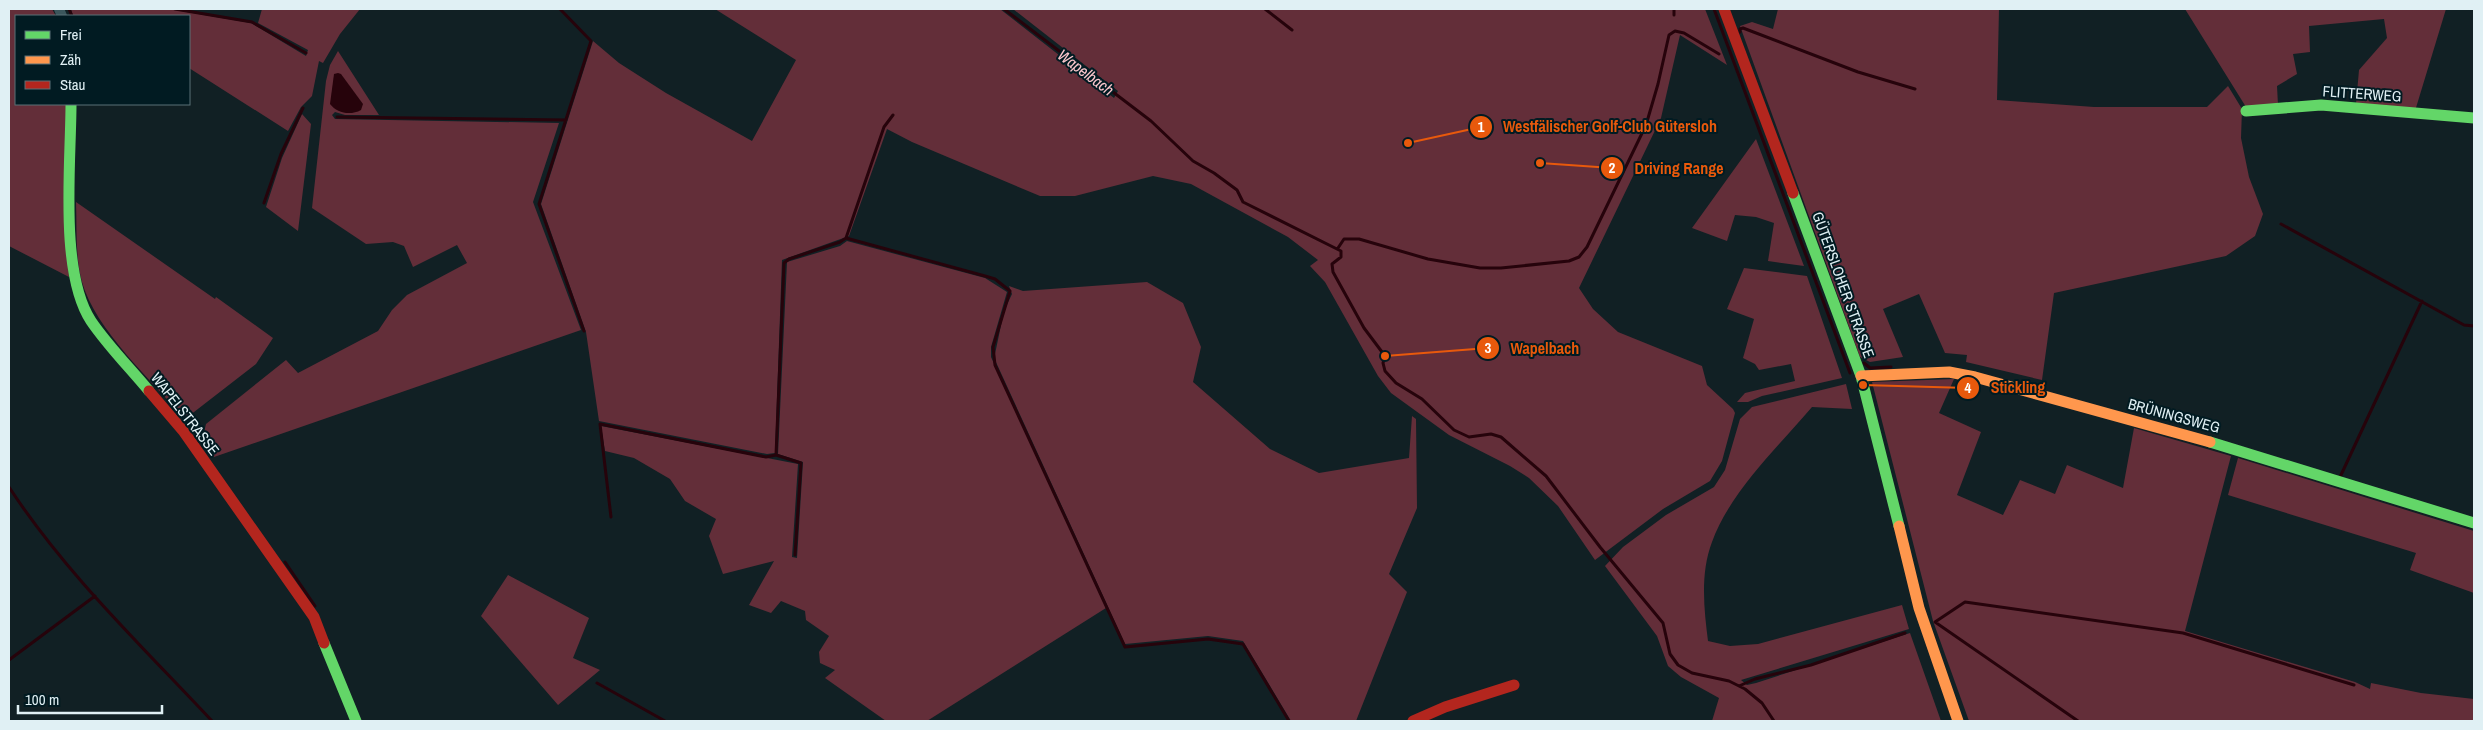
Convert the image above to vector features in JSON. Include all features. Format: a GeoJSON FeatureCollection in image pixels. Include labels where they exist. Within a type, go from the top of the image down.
{"type":"FeatureCollection","features":[{"type":"Feature","properties":{"kind":"street","name":"GÜTERSLOHER STRASSE"},"geometry":{"type":"LineString","coordinates":[[1724,9],[1861,376],[1919,608],[1958,721]]}},
{"type":"Feature","properties":{"kind":"street","name":"FLITTERWEG"},"geometry":{"type":"LineString","coordinates":[[2246,111],[2321,104],[2474,118]]}},
{"type":"Feature","properties":{"kind":"street","name":"WAPELSTRASSE"},"geometry":{"type":"LineString","coordinates":[[71,105],[70,246],[76,286],[83,304],[91,320],[117,353],[184,432],[314,617],[356,721]]}},
{"type":"Feature","properties":{"kind":"street","name":"BRÜNINGSWEG"},"geometry":{"type":"LineString","coordinates":[[1861,376],[1949,372],[1975,377],[2250,453],[2474,523]]}},
{"type":"Feature","properties":{"kind":"street"},"geometry":{"type":"LineString","coordinates":[[1413,721],[1445,707],[1514,685]]}},
{"type":"Feature","properties":{"kind":"shaded area"},"geometry":{"type":"Polygon","coordinates":[[[9,9],[52,9],[55,15],[15,15],[15,105],[66,105],[69,277],[9,246],[9,9]]]}},
{"type":"Feature","properties":{"kind":"shaded area"},"geometry":{"type":"Polygon","coordinates":[[[71,9],[169,9],[251,23],[306,56],[308,50],[258,23],[262,9],[360,9],[340,34],[323,63],[319,61],[312,96],[301,107],[288,131],[190,69],[190,15],[73,15],[71,9]]]}},
{"type":"Feature","properties":{"kind":"shaded area"},"geometry":{"type":"Polygon","coordinates":[[[715,9],[1000,9],[1114,98],[1118,91],[1013,9],[1705,9],[1727,65],[1680,35],[1661,118],[1579,288],[1593,309],[1618,332],[1702,366],[1707,385],[1735,413],[1722,461],[1710,481],[1663,509],[1595,560],[1558,506],[1529,478],[1510,466],[1449,435],[1391,393],[1378,376],[1325,282],[1310,266],[1318,260],[1288,237],[1191,184],[1153,176],[1075,196],[1040,196],[912,142],[887,129],[849,236],[782,260],[775,453],[767,454],[599,421],[586,332],[541,204],[593,41],[619,63],[666,93],[752,141],[796,60],[715,9]]]}},
{"type":"Feature","properties":{"kind":"shaded area"},"geometry":{"type":"Polygon","coordinates":[[[1778,9],[1999,9],[1997,100],[2094,107],[2207,107],[2228,86],[2242,109],[2241,138],[2249,177],[2263,214],[2255,236],[2226,256],[2054,293],[2042,380],[1966,362],[1967,355],[1945,353],[1919,294],[1883,309],[1903,357],[1870,362],[1860,357],[1740,26],[1752,22],[1773,29],[1778,9]]]}},
{"type":"Feature","properties":{"kind":"shaded area"},"geometry":{"type":"Polygon","coordinates":[[[2185,9],[2446,9],[2415,111],[2356,104],[2359,70],[2387,38],[2384,19],[2309,26],[2310,52],[2293,54],[2297,74],[2277,86],[2278,105],[2246,107],[2185,9]]]}},
{"type":"Feature","properties":{"kind":"shaded area"},"geometry":{"type":"Polygon","coordinates":[[[338,51],[379,115],[345,115],[335,112],[332,115],[335,119],[559,123],[533,202],[581,330],[214,457],[202,441],[206,424],[286,360],[298,373],[378,331],[392,310],[407,295],[467,263],[457,245],[413,267],[404,246],[393,242],[366,244],[312,208],[326,81],[330,65],[338,51]]]}},
{"type":"Feature","properties":{"kind":"shaded area"},"geometry":{"type":"Polygon","coordinates":[[[334,74],[341,74],[363,104],[361,110],[344,113],[336,110],[330,104],[334,74]]]}},
{"type":"Feature","properties":{"kind":"shaded area"},"geometry":{"type":"Polygon","coordinates":[[[302,114],[311,124],[298,231],[266,207],[282,158],[302,114]]]}},
{"type":"Feature","properties":{"kind":"shaded area"},"geometry":{"type":"Polygon","coordinates":[[[1756,139],[1804,266],[1768,261],[1774,223],[1756,217],[1735,215],[1727,241],[1692,228],[1756,139]]]}},
{"type":"Feature","properties":{"kind":"shaded area"},"geometry":{"type":"Polygon","coordinates":[[[76,202],[273,338],[256,364],[185,419],[126,354],[99,318],[89,300],[82,282],[78,262],[76,202]]]}},
{"type":"Feature","properties":{"kind":"shaded area"},"geometry":{"type":"Polygon","coordinates":[[[847,241],[985,278],[1007,292],[991,347],[991,357],[1106,608],[927,721],[886,721],[825,678],[835,670],[820,663],[819,652],[829,636],[806,620],[805,611],[781,601],[771,613],[749,605],[774,561],[723,574],[709,536],[716,519],[685,501],[670,479],[634,458],[605,451],[601,426],[798,464],[792,557],[797,558],[803,462],[778,454],[787,262],[840,246],[847,241]]]}},
{"type":"Feature","properties":{"kind":"shaded area"},"geometry":{"type":"Polygon","coordinates":[[[1744,268],[1807,276],[1842,378],[1762,396],[1748,402],[1737,402],[1745,393],[1795,381],[1791,364],[1759,370],[1755,364],[1743,358],[1754,319],[1727,309],[1744,268]]]}},
{"type":"Feature","properties":{"kind":"shaded area"},"geometry":{"type":"Polygon","coordinates":[[[1147,282],[1183,303],[1201,347],[1193,382],[1270,449],[1319,473],[1409,458],[1412,416],[1416,419],[1417,508],[1389,574],[1407,592],[1356,721],[1291,721],[1243,641],[1208,636],[1125,644],[995,360],[995,354],[1004,311],[1012,294],[1009,286],[1023,291],[1147,282]]]}},
{"type":"Feature","properties":{"kind":"shaded area"},"geometry":{"type":"Polygon","coordinates":[[[1954,379],[1939,413],[1981,432],[1957,495],[2003,515],[2020,480],[2055,494],[2067,465],[2123,488],[2134,428],[2231,456],[2185,631],[2355,682],[2370,689],[2371,683],[2421,693],[2474,699],[2474,721],[1969,721],[1933,621],[1872,382],[1954,379]]]}},
{"type":"Feature","properties":{"kind":"shaded area"},"geometry":{"type":"Polygon","coordinates":[[[1846,384],[1852,409],[1812,407],[1756,471],[1730,505],[1720,523],[1708,554],[1704,579],[1704,604],[1708,641],[1730,646],[1758,644],[1902,605],[1909,629],[1741,680],[1747,685],[1756,683],[1910,633],[1941,721],[1712,721],[1719,698],[1681,677],[1668,666],[1657,636],[1605,566],[1623,547],[1666,515],[1714,487],[1725,470],[1740,419],[1752,407],[1846,384]]]}},
{"type":"Feature","properties":{"kind":"shaded area"},"geometry":{"type":"Polygon","coordinates":[[[2238,458],[2474,531],[2474,593],[2410,570],[2416,553],[2228,495],[2238,458]]]}},
{"type":"Feature","properties":{"kind":"shaded area"},"geometry":{"type":"Polygon","coordinates":[[[508,575],[589,618],[573,658],[600,670],[558,705],[481,616],[508,575]]]}},
{"type":"Feature","properties":{"kind":"waterway"},"geometry":{"type":"LineString","coordinates":[[69,9],[72,15]]}},
{"type":"Feature","properties":{"kind":"waterway"},"geometry":{"type":"LineString","coordinates":[[175,9],[252,22],[306,53]]}},
{"type":"Feature","properties":{"kind":"waterway"},"geometry":{"type":"LineString","coordinates":[[560,9],[591,41],[539,204],[584,331]]}},
{"type":"Feature","properties":{"kind":"waterway","name":"Wapelbach"},"geometry":{"type":"LineString","coordinates":[[1004,9],[1151,121],[1193,161],[1214,173],[1237,190],[1243,202],[1341,251],[1341,257],[1332,264],[1333,272],[1364,328],[1385,356],[1383,363],[1385,371],[1396,383],[1422,399],[1454,430],[1469,437],[1491,434],[1501,437],[1546,476],[1600,547],[1663,623],[1670,654],[1678,665],[1692,673],[1729,681],[1745,689],[1762,703],[1774,721]]}},
{"type":"Feature","properties":{"kind":"waterway"},"geometry":{"type":"LineString","coordinates":[[1265,9],[1292,30]]}},
{"type":"Feature","properties":{"kind":"waterway"},"geometry":{"type":"LineString","coordinates":[[1674,9],[1674,15]]}},
{"type":"Feature","properties":{"kind":"waterway"},"geometry":{"type":"LineString","coordinates":[[1714,9],[1850,373]]}},
{"type":"Feature","properties":{"kind":"waterway"},"geometry":{"type":"LineString","coordinates":[[1740,32],[1740,29],[1743,28],[1858,72],[1915,89]]}},
{"type":"Feature","properties":{"kind":"waterway"},"geometry":{"type":"LineString","coordinates":[[1338,248],[1344,239],[1359,239],[1428,259],[1480,268],[1501,268],[1569,261],[1579,257],[1587,247],[1646,125],[1669,35],[1675,31],[1684,33],[1719,54]]}},
{"type":"Feature","properties":{"kind":"waterway"},"geometry":{"type":"LineString","coordinates":[[264,203],[281,154],[303,108]]}},
{"type":"Feature","properties":{"kind":"waterway"},"geometry":{"type":"LineString","coordinates":[[611,517],[600,424],[766,457],[776,455],[784,263],[789,259],[840,242],[846,238],[884,127],[893,115]]}},
{"type":"Feature","properties":{"kind":"waterway"},"geometry":{"type":"LineString","coordinates":[[337,117],[566,120]]}},
{"type":"Feature","properties":{"kind":"waterway"},"geometry":{"type":"LineString","coordinates":[[2281,224],[2464,325],[2474,326]]}},
{"type":"Feature","properties":{"kind":"waterway"},"geometry":{"type":"LineString","coordinates":[[846,238],[995,279],[1010,291],[993,347],[995,365],[1125,647],[1208,639],[1243,644],[1289,721]]}},
{"type":"Feature","properties":{"kind":"waterway"},"geometry":{"type":"LineString","coordinates":[[2341,475],[2422,301]]}},
{"type":"Feature","properties":{"kind":"waterway"},"geometry":{"type":"LineString","coordinates":[[1864,363],[1870,368],[1891,367]]}},
{"type":"Feature","properties":{"kind":"waterway"},"geometry":{"type":"LineString","coordinates":[[776,455],[801,463],[795,555]]}},
{"type":"Feature","properties":{"kind":"waterway"},"geometry":{"type":"LineString","coordinates":[[9,487],[31,519],[79,579],[212,721]]}},
{"type":"Feature","properties":{"kind":"waterway"},"geometry":{"type":"LineString","coordinates":[[285,562],[315,606]]}},
{"type":"Feature","properties":{"kind":"waterway"},"geometry":{"type":"LineString","coordinates":[[9,660],[95,596]]}},
{"type":"Feature","properties":{"kind":"waterway"},"geometry":{"type":"LineString","coordinates":[[2078,721],[1935,622],[1965,602],[2183,633],[2354,685]]}},
{"type":"Feature","properties":{"kind":"waterway"},"geometry":{"type":"LineString","coordinates":[[1739,686],[1755,679],[1811,665],[1905,633]]}},
{"type":"Feature","properties":{"kind":"waterway"},"geometry":{"type":"LineString","coordinates":[[597,683],[665,721]]}},
{"type":"Feature","properties":{"kind":"traffic: fast"},"geometry":{"type":"LineString","coordinates":[[71,105],[69,216],[74,275],[81,300],[91,321],[149,391]]}},
{"type":"Feature","properties":{"kind":"traffic: fast"},"geometry":{"type":"LineString","coordinates":[[2246,111],[2321,105],[2474,118]]}},
{"type":"Feature","properties":{"kind":"traffic: fast"},"geometry":{"type":"LineString","coordinates":[[1793,193],[1861,376],[1899,526]]}},
{"type":"Feature","properties":{"kind":"traffic: fast"},"geometry":{"type":"LineString","coordinates":[[2210,442],[2474,523]]}},
{"type":"Feature","properties":{"kind":"traffic: fast"},"geometry":{"type":"LineString","coordinates":[[324,643],[356,721]]}},
{"type":"Feature","properties":{"kind":"traffic: slow"},"geometry":{"type":"LineString","coordinates":[[1861,376],[1949,372],[1975,377],[2210,442]]}},
{"type":"Feature","properties":{"kind":"traffic: slow"},"geometry":{"type":"LineString","coordinates":[[1899,526],[1919,608],[1958,721]]}},
{"type":"Feature","properties":{"kind":"traffic: jam"},"geometry":{"type":"LineString","coordinates":[[1724,9],[1793,193]]}},
{"type":"Feature","properties":{"kind":"traffic: jam"},"geometry":{"type":"LineString","coordinates":[[149,391],[184,432],[314,617],[324,643]]}},
{"type":"Feature","properties":{"kind":"traffic: jam"},"geometry":{"type":"LineString","coordinates":[[1413,721],[1445,707],[1514,685]]}},
{"type":"Feature","properties":{"kind":"place","name":"Westfälischer Golf-Club Gütersloh"},"geometry":{"type":"Point","coordinates":[1408,143]}},
{"type":"Feature","properties":{"kind":"place","name":"Driving Range"},"geometry":{"type":"Point","coordinates":[1540,163]}},
{"type":"Feature","properties":{"kind":"place","name":"Wapelbach"},"geometry":{"type":"Point","coordinates":[1385,356]}},
{"type":"Feature","properties":{"kind":"place","name":"Stickling"},"geometry":{"type":"Point","coordinates":[1863,385]}}]}
